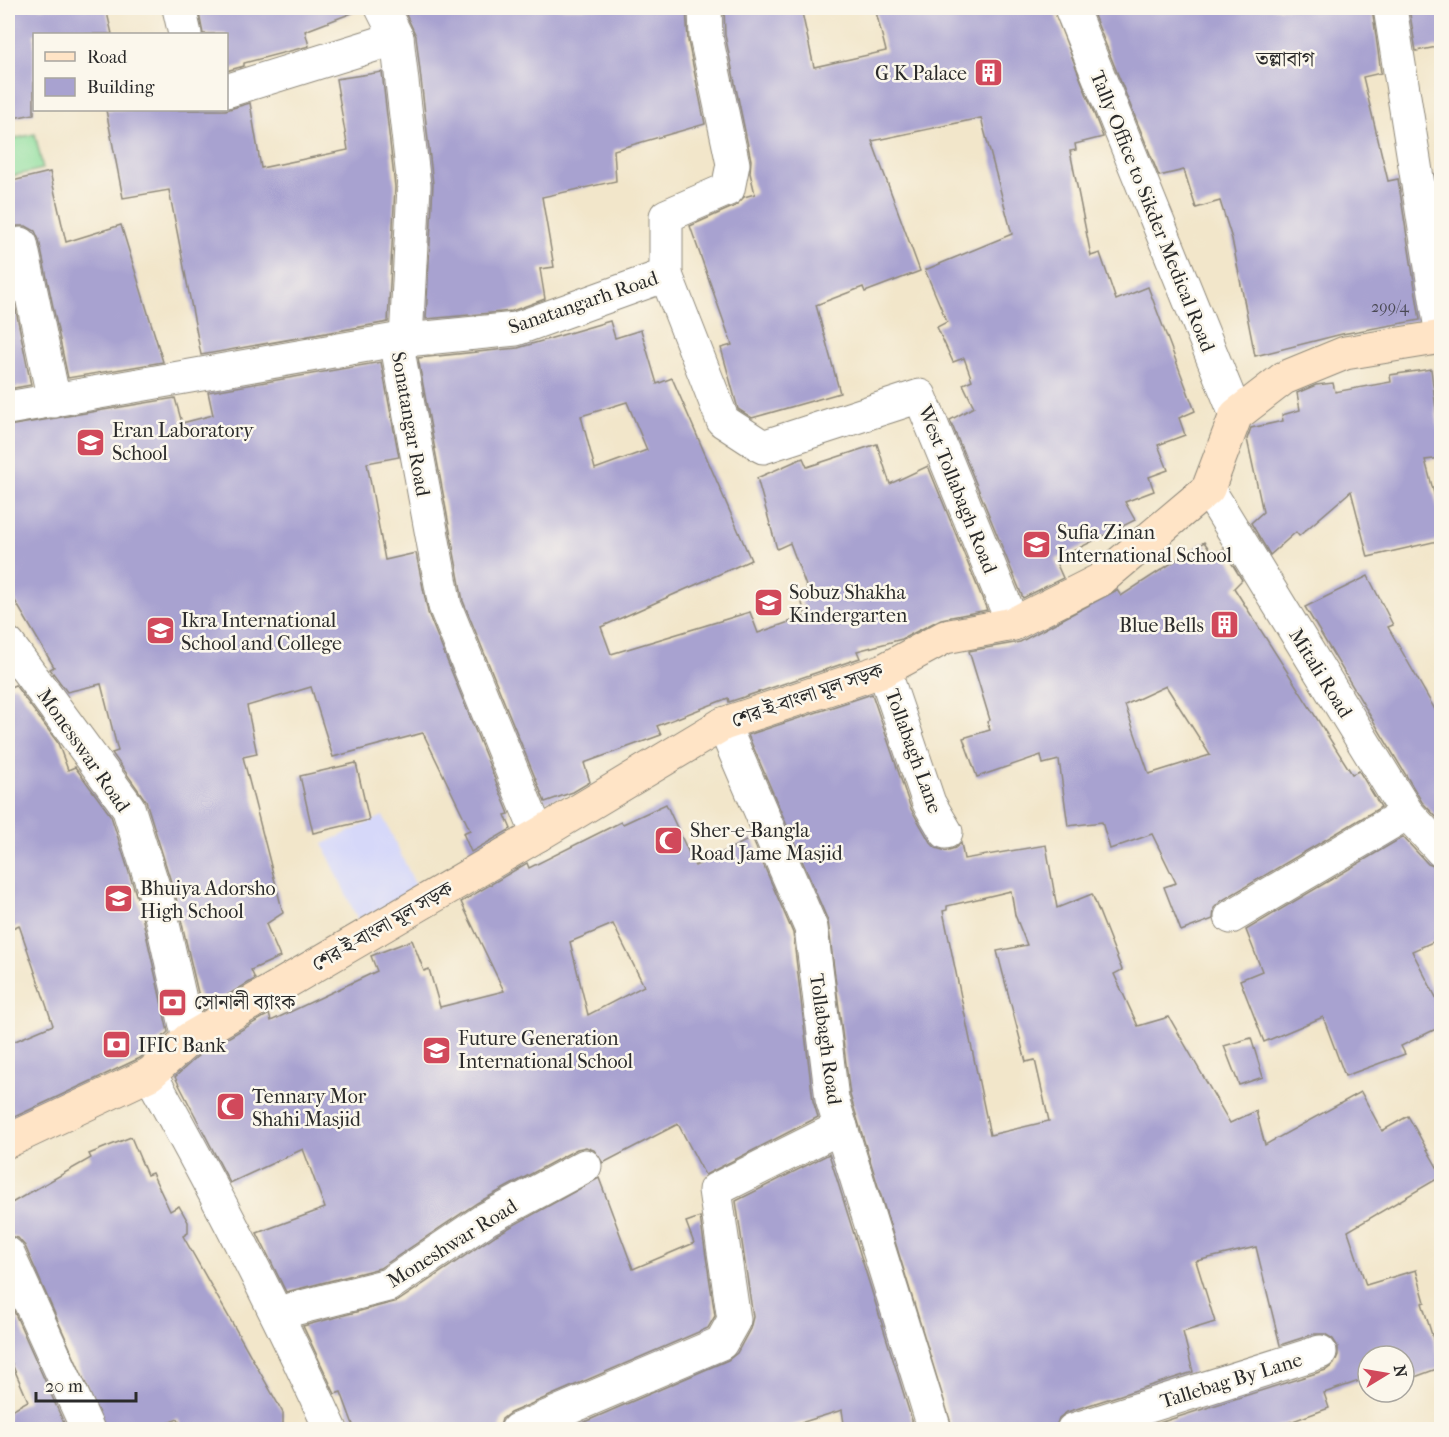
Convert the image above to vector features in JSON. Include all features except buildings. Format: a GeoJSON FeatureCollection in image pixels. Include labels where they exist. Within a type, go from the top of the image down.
{"type":"FeatureCollection","features":[{"type":"Feature","properties":{"kind":"street"},"geometry":{"type":"LineString","coordinates":[[178,8],[185,33]]}},
{"type":"Feature","properties":{"kind":"street","name":"Sonatangar Road"},"geometry":{"type":"LineString","coordinates":[[382,8],[397,38],[414,186],[401,340],[445,606],[538,835]]}},
{"type":"Feature","properties":{"kind":"street","name":"Sanatangarh Road"},"geometry":{"type":"LineString","coordinates":[[401,340],[516,329],[666,275],[666,216],[728,189],[733,164],[706,37],[705,8]]}},
{"type":"Feature","properties":{"kind":"street","name":"Tally Office to Sikder Medical Road"},"geometry":{"type":"LineString","coordinates":[[1071,8],[1236,415]]}},
{"type":"Feature","properties":{"kind":"street"},"geometry":{"type":"LineString","coordinates":[[1209,489],[1236,415],[1284,378],[1345,353],[1442,337],[1390,8]]}},
{"type":"Feature","properties":{"kind":"street"},"geometry":{"type":"LineString","coordinates":[[228,90],[397,38]]}},
{"type":"Feature","properties":{"kind":"street"},"geometry":{"type":"LineString","coordinates":[[21,244],[54,401]]}},
{"type":"Feature","properties":{"kind":"street","name":"West Tollabagh Road"},"geometry":{"type":"LineString","coordinates":[[666,275],[723,421],[763,447],[920,396],[1012,624]]}},
{"type":"Feature","properties":{"kind":"street"},"geometry":{"type":"LineString","coordinates":[[8,408],[401,340]]}},
{"type":"Feature","properties":{"kind":"street","name":"শের-ই-বাংলা মূল সড়ক"},"geometry":{"type":"LineString","coordinates":[[8,1141],[150,1074],[189,1039],[538,835],[723,723],[884,670],[945,637],[1012,624],[1100,580],[1209,489]]}},
{"type":"Feature","properties":{"kind":"street","name":"Mitali Road"},"geometry":{"type":"LineString","coordinates":[[1209,489],[1407,813],[1442,851]]}},
{"type":"Feature","properties":{"kind":"street","name":"Monesswar Road"},"geometry":{"type":"LineString","coordinates":[[8,644],[128,807],[158,902],[189,1039]]}},
{"type":"Feature","properties":{"kind":"street","name":"Tollabagh Lane"},"geometry":{"type":"LineString","coordinates":[[884,670],[929,803],[946,832]]}},
{"type":"Feature","properties":{"kind":"street","name":"Tollabagh Road"},"geometry":{"type":"LineString","coordinates":[[723,723],[811,928],[839,1102],[935,1430]]}},
{"type":"Feature","properties":{"kind":"street"},"geometry":{"type":"LineString","coordinates":[[1231,917],[1407,813]]}},
{"type":"Feature","properties":{"kind":"street"},"geometry":{"type":"LineString","coordinates":[[150,1074],[213,1186],[278,1313],[331,1430]]}},
{"type":"Feature","properties":{"kind":"street"},"geometry":{"type":"LineString","coordinates":[[518,1430],[721,1343],[734,1320],[715,1190],[839,1102]]}},
{"type":"Feature","properties":{"kind":"street","name":"Moneshwar Road"},"geometry":{"type":"LineString","coordinates":[[278,1313],[388,1286],[486,1219],[585,1166]]}},
{"type":"Feature","properties":{"kind":"street"},"geometry":{"type":"LineString","coordinates":[[8,1254],[88,1430]]}},
{"type":"Feature","properties":{"kind":"street","name":"Tallebag By Lane"},"geometry":{"type":"LineString","coordinates":[[1073,1430],[1320,1352]]}},
{"type":"Feature","properties":{"kind":"shaded area"},"geometry":{"type":"Polygon","coordinates":[[[383,816],[421,897],[360,925],[323,844],[383,816]]]}},
{"type":"Feature","properties":{"kind":"green space"},"geometry":{"type":"Polygon","coordinates":[[[35,134],[43,169],[8,177],[8,140],[35,134]]]}},
{"type":"Feature","properties":{"kind":"place","name":"G K Palace"},"geometry":{"type":"Point","coordinates":[988,73]}},
{"type":"Feature","properties":{"kind":"place","name":"Eran Laboratory School"},"geometry":{"type":"Point","coordinates":[91,442]}},
{"type":"Feature","properties":{"kind":"place","name":"Sufia Zinan International School"},"geometry":{"type":"Point","coordinates":[1036,544]}},
{"type":"Feature","properties":{"kind":"place","name":"Sobuz Shakha Kindergarten"},"geometry":{"type":"Point","coordinates":[768,603]}},
{"type":"Feature","properties":{"kind":"place","name":"Blue Bells"},"geometry":{"type":"Point","coordinates":[1225,625]}},
{"type":"Feature","properties":{"kind":"place","name":"Ikra International School and College"},"geometry":{"type":"Point","coordinates":[160,631]}},
{"type":"Feature","properties":{"kind":"place","name":"Sher-e-Bangla Road Jame Masjid"},"geometry":{"type":"Point","coordinates":[669,841]}},
{"type":"Feature","properties":{"kind":"place","name":"Bhuiya Adorsho High School"},"geometry":{"type":"Point","coordinates":[119,899]}},
{"type":"Feature","properties":{"kind":"place","name":"সোনালী ব্যাংক"},"geometry":{"type":"Point","coordinates":[173,1002]}},
{"type":"Feature","properties":{"kind":"place","name":"IFIC Bank"},"geometry":{"type":"Point","coordinates":[117,1045]}},
{"type":"Feature","properties":{"kind":"place","name":"Future Generation International School"},"geometry":{"type":"Point","coordinates":[437,1050]}},
{"type":"Feature","properties":{"kind":"place","name":"Tennary Mor Shahi Masjid"},"geometry":{"type":"Point","coordinates":[231,1107]}},
{"type":"Feature","properties":{"kind":"district","name":"তল্লাবাগ"},"geometry":{"type":"Point","coordinates":[1285,59]}}]}
